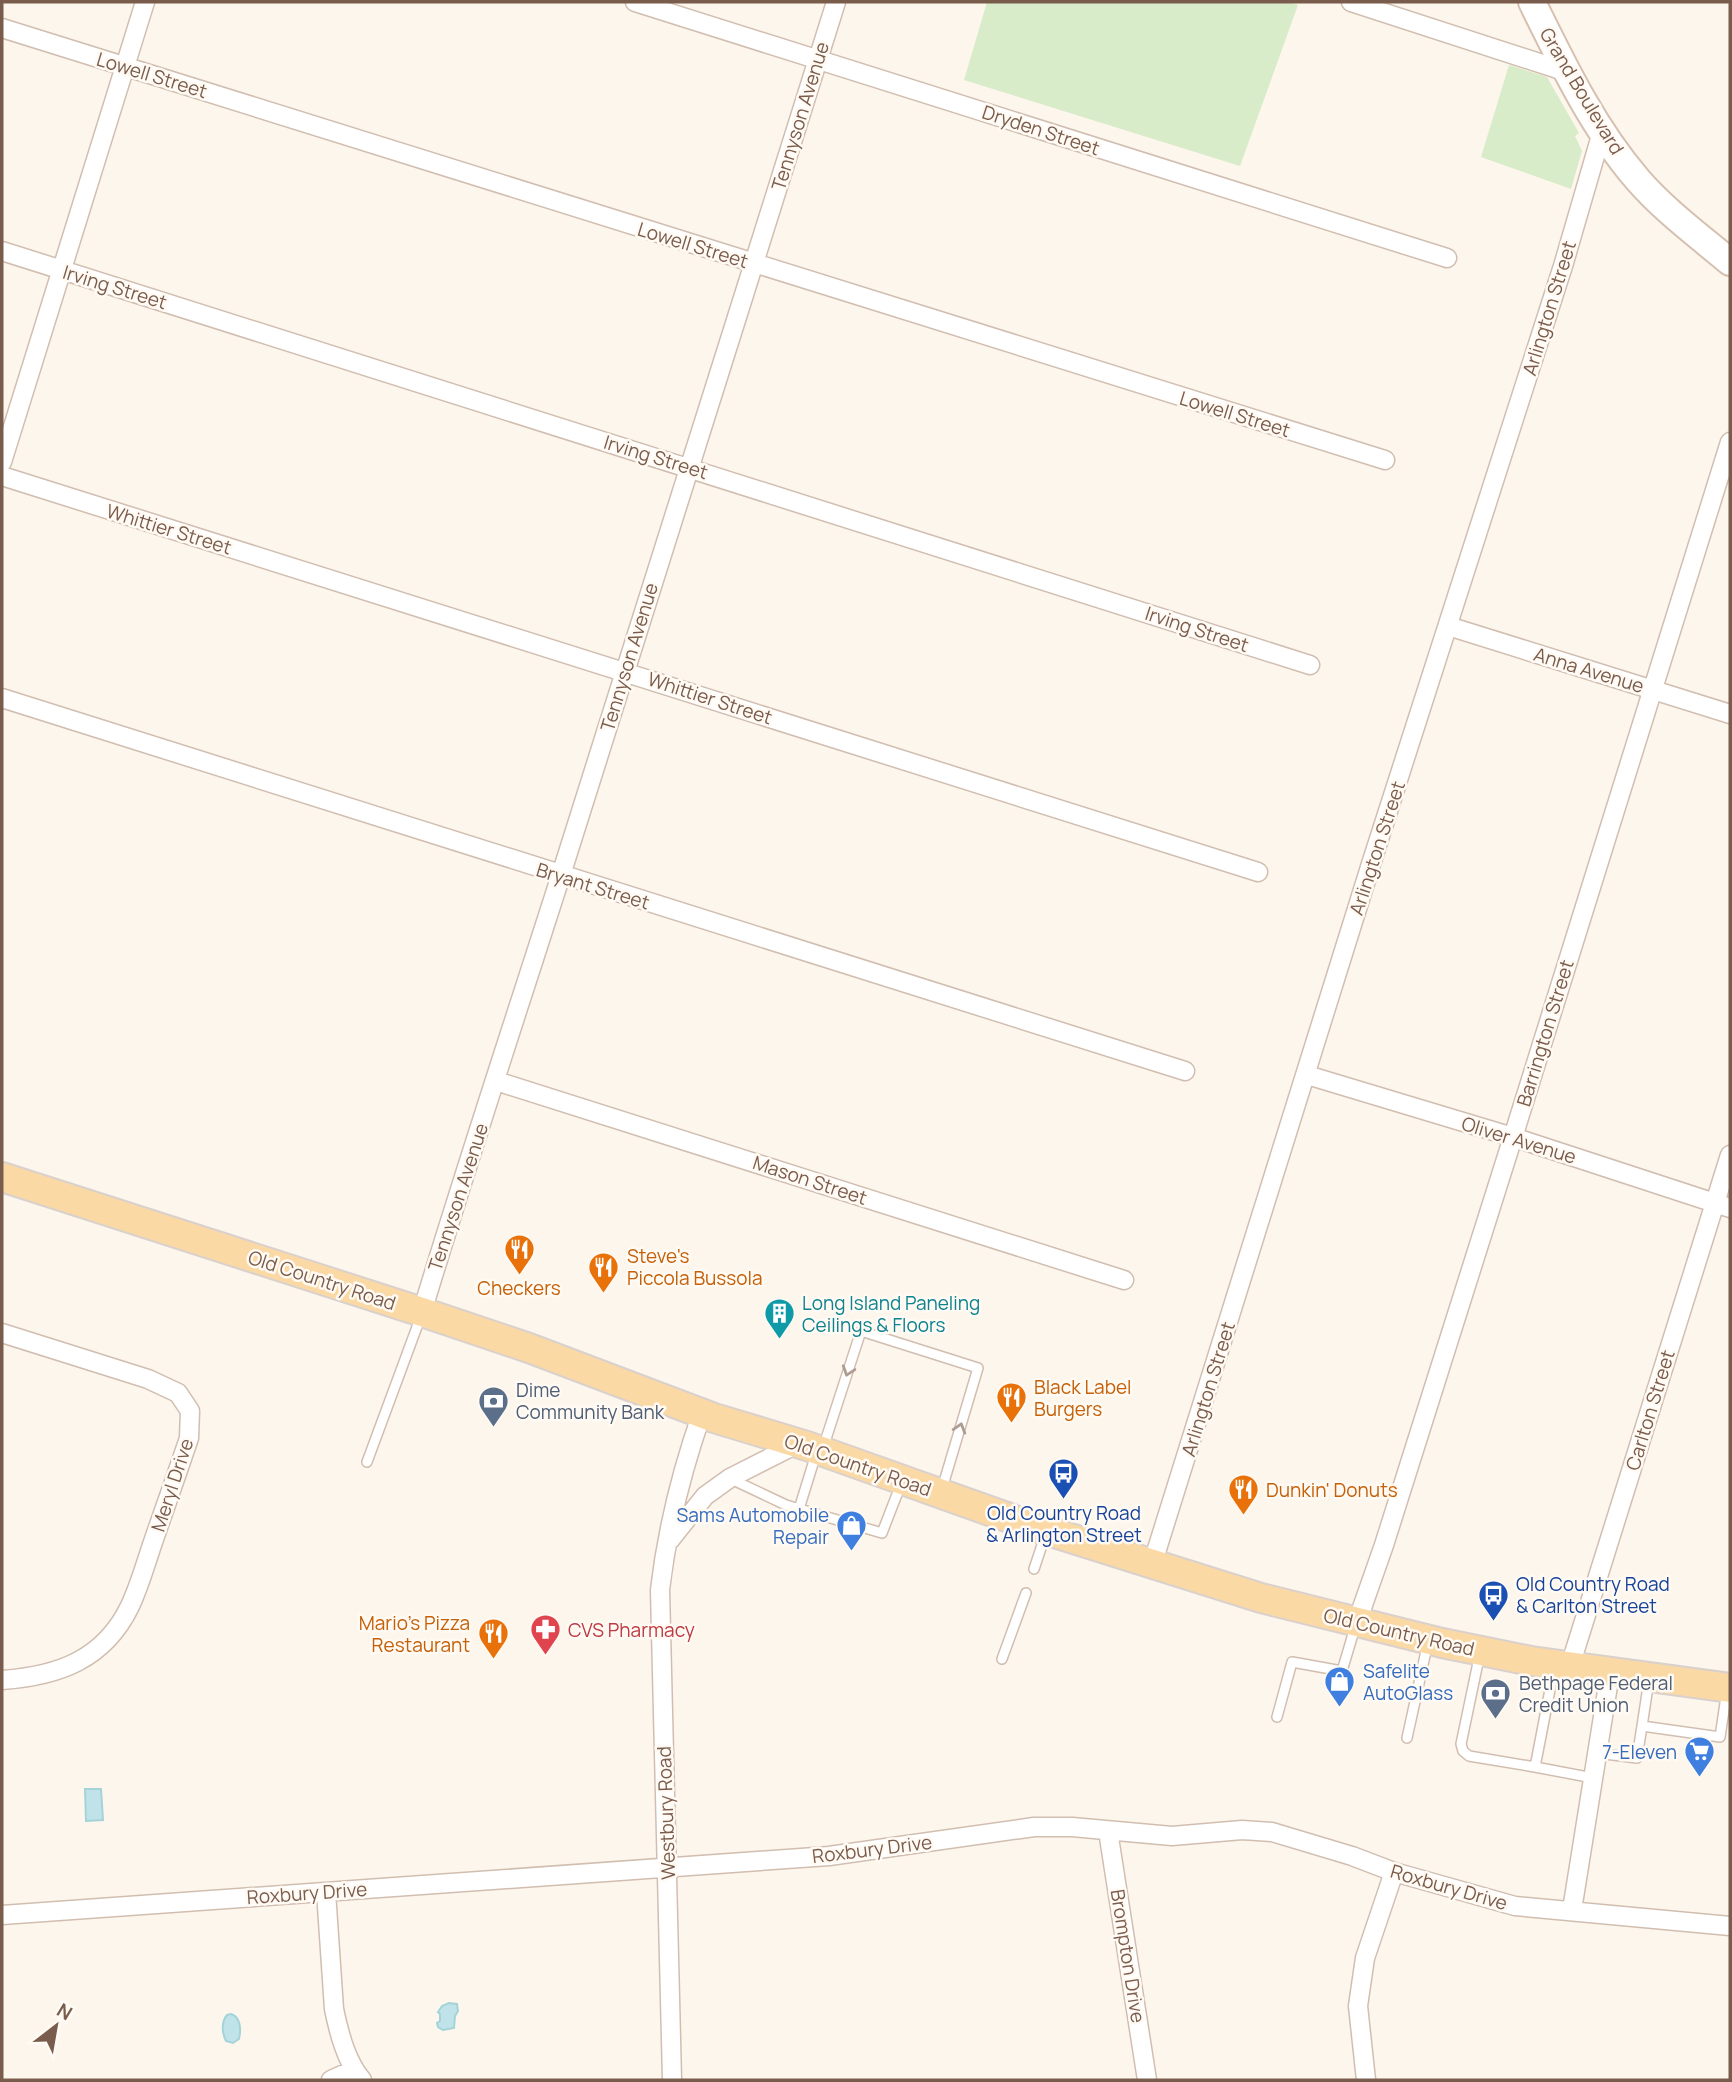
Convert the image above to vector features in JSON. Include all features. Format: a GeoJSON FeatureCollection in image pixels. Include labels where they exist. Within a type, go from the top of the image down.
{"type":"FeatureCollection","features":[{"type":"Feature","properties":{"kind":"main road","name":"Old Country Road"},"geometry":{"type":"LineString","coordinates":[[2,1177],[422,1312],[529,1348],[702,1413],[812,1448],[1047,1531],[1261,1598],[1480,1651],[1729,1688]]}},
{"type":"Feature","properties":{"kind":"street"},"geometry":{"type":"LineString","coordinates":[[2,462],[145,2]]}},
{"type":"Feature","properties":{"kind":"street","name":"Dryden Street"},"geometry":{"type":"LineString","coordinates":[[635,2],[1447,258]]}},
{"type":"Feature","properties":{"kind":"street","name":"Tennyson Avenue"},"geometry":{"type":"LineString","coordinates":[[422,1312],[836,2]]}},
{"type":"Feature","properties":{"kind":"street"},"geometry":{"type":"LineString","coordinates":[[1351,2],[1567,72]]}},
{"type":"Feature","properties":{"kind":"street","name":"Grand Boulevard"},"geometry":{"type":"LineString","coordinates":[[1532,2],[1567,72],[1602,132],[1637,178],[1654,197],[1730,262]]}},
{"type":"Feature","properties":{"kind":"street","name":"Lowell Street"},"geometry":{"type":"LineString","coordinates":[[2,28],[1385,460]]}},
{"type":"Feature","properties":{"kind":"street","name":"Arlington Street"},"geometry":{"type":"LineString","coordinates":[[1152,1565],[1371,864],[1563,266],[1602,132]]}},
{"type":"Feature","properties":{"kind":"street","name":"Irving Street"},"geometry":{"type":"LineString","coordinates":[[2,251],[1310,665]]}},
{"type":"Feature","properties":{"kind":"street","name":"Barrington Street"},"geometry":{"type":"LineString","coordinates":[[1357,1622],[1513,1138],[1730,442]]}},
{"type":"Feature","properties":{"kind":"street","name":"Whittier Street"},"geometry":{"type":"LineString","coordinates":[[2,476],[1258,872]]}},
{"type":"Feature","properties":{"kind":"street","name":"Anna Avenue"},"geometry":{"type":"LineString","coordinates":[[1448,626],[1730,714]]}},
{"type":"Feature","properties":{"kind":"street","name":"Bryant Street"},"geometry":{"type":"LineString","coordinates":[[2,698],[1185,1071]]}},
{"type":"Feature","properties":{"kind":"street","name":"Oliver Avenue"},"geometry":{"type":"LineString","coordinates":[[1307,1075],[1723,1206]]}},
{"type":"Feature","properties":{"kind":"street","name":"Mason Street"},"geometry":{"type":"LineString","coordinates":[[496,1081],[1124,1280]]}},
{"type":"Feature","properties":{"kind":"street","name":"Carlton Street"},"geometry":{"type":"LineString","coordinates":[[1562,1665],[1723,1206],[1730,1155]]}},
{"type":"Feature","properties":{"kind":"street","name":"Meryl Drive"},"geometry":{"type":"LineString","coordinates":[[2,1333],[148,1379],[178,1393],[190,1411],[189,1438],[129,1608],[106,1642],[88,1657],[67,1668],[32,1678],[2,1680]]}},
{"type":"Feature","properties":{"kind":"street","name":"Westbury Road"},"geometry":{"type":"LineString","coordinates":[[672,2080],[660,1590],[666,1545],[702,1413]]}},
{"type":"Feature","properties":{"kind":"street"},"geometry":{"type":"LineString","coordinates":[[666,1545],[705,1496],[730,1478],[812,1448]]}},
{"type":"Feature","properties":{"kind":"street"},"geometry":{"type":"LineString","coordinates":[[1572,1910],[1610,1672]]}},
{"type":"Feature","properties":{"kind":"street","name":"Roxbury Drive"},"geometry":{"type":"LineString","coordinates":[[2,1915],[829,1856],[1034,1827],[1072,1827],[1172,1836],[1242,1830],[1272,1832],[1352,1856],[1394,1872],[1515,1906],[1730,1926]]}},
{"type":"Feature","properties":{"kind":"street","name":"Brompton Drive"},"geometry":{"type":"LineString","coordinates":[[1108,1831],[1147,2080]]}},
{"type":"Feature","properties":{"kind":"street"},"geometry":{"type":"LineString","coordinates":[[1366,2080],[1359,2006],[1365,1958],[1394,1872]]}},
{"type":"Feature","properties":{"kind":"street"},"geometry":{"type":"LineString","coordinates":[[326,1892],[337,2027],[357,2075],[331,2080]]}},
{"type":"Feature","properties":{"kind":"lane"},"geometry":{"type":"LineString","coordinates":[[368,1462],[422,1312]]}},
{"type":"Feature","properties":{"kind":"lane"},"geometry":{"type":"LineString","coordinates":[[799,1509],[812,1448],[861,1331],[978,1368],[941,1493]]}},
{"type":"Feature","properties":{"kind":"lane"},"geometry":{"type":"LineString","coordinates":[[730,1478],[799,1509],[882,1533],[903,1480]]}},
{"type":"Feature","properties":{"kind":"lane"},"geometry":{"type":"LineString","coordinates":[[1034,1569],[1047,1531]]}},
{"type":"Feature","properties":{"kind":"lane"},"geometry":{"type":"LineString","coordinates":[[1002,1659],[1026,1593]]}},
{"type":"Feature","properties":{"kind":"lane"},"geometry":{"type":"LineString","coordinates":[[1277,1717],[1292,1662],[1342,1671],[1357,1622]]}},
{"type":"Feature","properties":{"kind":"lane"},"geometry":{"type":"LineString","coordinates":[[1407,1738],[1428,1640]]}},
{"type":"Feature","properties":{"kind":"lane"},"geometry":{"type":"LineString","coordinates":[[1480,1651],[1461,1744],[1463,1751],[1469,1756],[1593,1778]]}},
{"type":"Feature","properties":{"kind":"lane"},"geometry":{"type":"LineString","coordinates":[[1535,1767],[1562,1665]]}},
{"type":"Feature","properties":{"kind":"lane"},"geometry":{"type":"LineString","coordinates":[[1597,1754],[1637,1758],[1650,1677]]}},
{"type":"Feature","properties":{"kind":"lane"},"geometry":{"type":"LineString","coordinates":[[1642,1726],[1720,1737],[1729,1688]]}},
{"type":"Feature","properties":{"kind":"green space"},"geometry":{"type":"Polygon","coordinates":[[[987,2],[1287,2],[1298,5],[1240,166],[964,80],[987,2]]]}},
{"type":"Feature","properties":{"kind":"green space"},"geometry":{"type":"Polygon","coordinates":[[[1509,65],[1547,77],[1579,133],[1575,136],[1582,151],[1571,189],[1481,157],[1509,65]]]}},
{"type":"Feature","properties":{"kind":"water"},"geometry":{"type":"Polygon","coordinates":[[[85,1789],[101,1789],[103,1820],[86,1821],[85,1789]]]}},
{"type":"Feature","properties":{"kind":"water"},"geometry":{"type":"Polygon","coordinates":[[[457,2004],[458,2011],[454,2028],[443,2030],[438,2027],[438,2012],[442,2006],[457,2004]]]}},
{"type":"Feature","properties":{"kind":"water"},"geometry":{"type":"Polygon","coordinates":[[[231,2014],[237,2018],[240,2028],[239,2039],[233,2043],[226,2041],[223,2031],[225,2018],[231,2014]]]}},
{"type":"Feature","properties":{"kind":"place","name":"Checkers"},"geometry":{"type":"Point","coordinates":[519,1276]}},
{"type":"Feature","properties":{"kind":"place","name":"Steve's Piccola Bussola"},"geometry":{"type":"Point","coordinates":[604,1294]}},
{"type":"Feature","properties":{"kind":"place","name":"Long Island Paneling Ceilings & Floors"},"geometry":{"type":"Point","coordinates":[779,1341]}},
{"type":"Feature","properties":{"kind":"place","name":"Black Label Burgers"},"geometry":{"type":"Point","coordinates":[1011,1425]}},
{"type":"Feature","properties":{"kind":"place","name":"Dime Community Bank"},"geometry":{"type":"Point","coordinates":[493,1428]}},
{"type":"Feature","properties":{"kind":"place","name":"Old Country Road & Arlington Street"},"geometry":{"type":"Point","coordinates":[1064,1501]}},
{"type":"Feature","properties":{"kind":"place","name":"Dunkin' Donuts"},"geometry":{"type":"Point","coordinates":[1243,1517]}},
{"type":"Feature","properties":{"kind":"place","name":"Sams Automobile Repair"},"geometry":{"type":"Point","coordinates":[852,1553]}},
{"type":"Feature","properties":{"kind":"place","name":"Old Country Road & Carlton Street"},"geometry":{"type":"Point","coordinates":[1493,1622]}},
{"type":"Feature","properties":{"kind":"place","name":"CVS Pharmacy"},"geometry":{"type":"Point","coordinates":[545,1657]}},
{"type":"Feature","properties":{"kind":"place","name":"Mario's Pizza Restaurant"},"geometry":{"type":"Point","coordinates":[493,1661]}},
{"type":"Feature","properties":{"kind":"place","name":"Safelite AutoGlass"},"geometry":{"type":"Point","coordinates":[1340,1709]}},
{"type":"Feature","properties":{"kind":"place","name":"Bethpage Federal Credit Union"},"geometry":{"type":"Point","coordinates":[1496,1721]}},
{"type":"Feature","properties":{"kind":"place","name":"7-Eleven"},"geometry":{"type":"Point","coordinates":[1700,1779]}}]}
